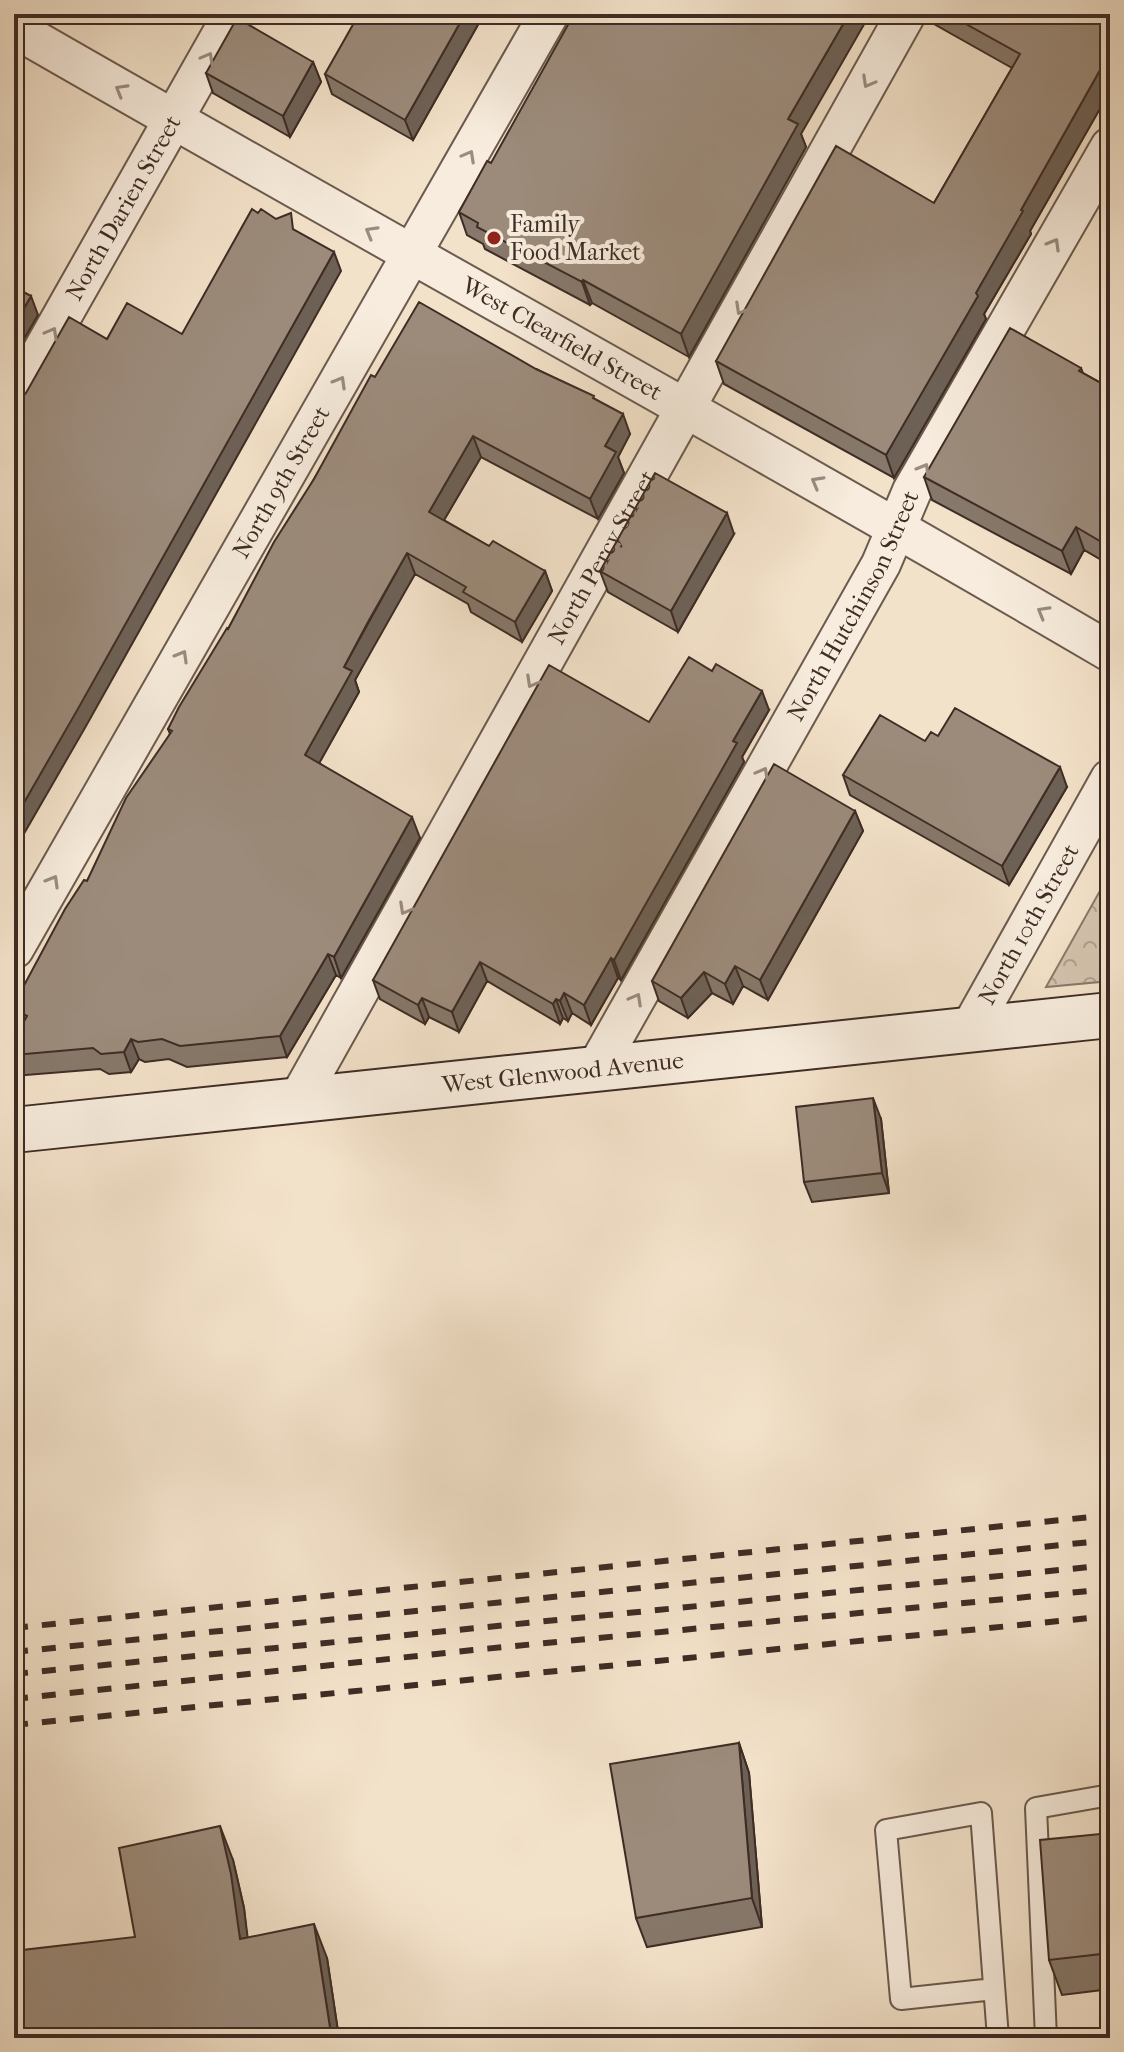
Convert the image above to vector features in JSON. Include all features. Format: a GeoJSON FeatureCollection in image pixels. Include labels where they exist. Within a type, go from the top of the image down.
{"type":"FeatureCollection","features":[{"type":"Feature","properties":{"kind":"main road","name":"West Glenwood Avenue"},"geometry":{"type":"LineString","coordinates":[[14,1130],[1110,1015]]}},
{"type":"Feature","properties":{"kind":"street","name":"North Darien Street"},"geometry":{"type":"LineString","coordinates":[[14,401],[233,14]]}},
{"type":"Feature","properties":{"kind":"street","name":"North 9th Street"},"geometry":{"type":"LineString","coordinates":[[14,949],[549,14]]}},
{"type":"Feature","properties":{"kind":"street","name":"North Percy Street"},"geometry":{"type":"LineString","coordinates":[[298,1100],[906,14]]}},
{"type":"Feature","properties":{"kind":"street","name":"West Clearfield Street"},"geometry":{"type":"LineString","coordinates":[[14,28],[897,527],[1110,652]]}},
{"type":"Feature","properties":{"kind":"street","name":"North Hutchinson Street"},"geometry":{"type":"LineString","coordinates":[[597,1067],[881,564],[912,491],[1110,147]]}},
{"type":"Feature","properties":{"kind":"street","name":"North 10th Street"},"geometry":{"type":"LineString","coordinates":[[970,1029],[1110,779]]}},
{"type":"Feature","properties":{"kind":"lane"},"geometry":{"type":"LineString","coordinates":[[1046,2038],[1036,1808],[1110,1795]]}},
{"type":"Feature","properties":{"kind":"lane"},"geometry":{"type":"LineString","coordinates":[[994,1989],[901,1999],[886,1830],[981,1813],[998,2038]]}},
{"type":"Feature","properties":{"kind":"green space"},"geometry":{"type":"Polygon","coordinates":[[[1110,873],[1110,981],[1046,987],[1110,873]]]}},
{"type":"Feature","properties":{"kind":"building"},"geometry":{"type":"Polygon","coordinates":[[[359,14],[465,14],[405,120],[325,74],[359,14]]]}},
{"type":"Feature","properties":{"kind":"building"},"geometry":{"type":"Polygon","coordinates":[[[574,14],[849,14],[788,119],[798,124],[681,334],[477,227],[478,223],[459,212],[487,161],[491,163],[574,14]]]}},
{"type":"Feature","properties":{"kind":"building"},"geometry":{"type":"Polygon","coordinates":[[[948,14],[1110,14],[1110,67],[1104,63],[976,293],[978,296],[886,455],[716,361],[836,146],[934,203],[1020,54],[948,14]]]}},
{"type":"Feature","properties":{"kind":"building"},"geometry":{"type":"Polygon","coordinates":[[[237,18],[313,62],[283,116],[206,73],[237,18]]]}},
{"type":"Feature","properties":{"kind":"building"},"geometry":{"type":"Polygon","coordinates":[[[252,209],[258,213],[261,209],[276,219],[291,213],[293,229],[334,252],[14,820],[14,402],[26,393],[69,317],[107,339],[127,303],[182,334],[252,209]]]}},
{"type":"Feature","properties":{"kind":"building"},"geometry":{"type":"Polygon","coordinates":[[[14,287],[31,296],[14,326],[14,287]]]}},
{"type":"Feature","properties":{"kind":"building"},"geometry":{"type":"Polygon","coordinates":[[[419,302],[536,369],[594,396],[623,414],[605,446],[616,452],[590,499],[473,436],[429,512],[489,546],[493,541],[545,571],[515,622],[463,592],[466,587],[407,553],[344,667],[352,671],[305,755],[412,817],[334,957],[328,954],[280,1036],[180,1046],[162,1039],[138,1042],[131,1039],[124,1052],[101,1054],[93,1048],[14,1055],[14,1039],[27,1016],[14,1009],[65,909],[84,880],[87,881],[126,798],[172,731],[168,729],[179,707],[228,629],[274,542],[314,479],[371,375],[375,377],[419,302]]]}},
{"type":"Feature","properties":{"kind":"building"},"geometry":{"type":"Polygon","coordinates":[[[1010,328],[1110,388],[1110,547],[1076,527],[1062,551],[924,477],[1010,328]]]}},
{"type":"Feature","properties":{"kind":"building"},"geometry":{"type":"Polygon","coordinates":[[[655,473],[727,513],[671,611],[600,571],[655,473]]]}},
{"type":"Feature","properties":{"kind":"building"},"geometry":{"type":"Polygon","coordinates":[[[689,657],[712,671],[716,664],[762,691],[733,741],[737,743],[614,960],[611,958],[584,1005],[564,993],[560,1001],[556,999],[553,1004],[480,962],[452,1012],[422,998],[418,1005],[373,980],[549,665],[649,722],[689,657]]]}},
{"type":"Feature","properties":{"kind":"building"},"geometry":{"type":"Polygon","coordinates":[[[955,708],[1060,767],[1002,866],[843,775],[880,715],[925,741],[931,732],[938,736],[955,708]]]}},
{"type":"Feature","properties":{"kind":"building"},"geometry":{"type":"Polygon","coordinates":[[[774,764],[855,811],[760,980],[735,966],[725,984],[704,972],[681,998],[652,981],[774,764]]]}},
{"type":"Feature","properties":{"kind":"building"},"geometry":{"type":"Polygon","coordinates":[[[873,1098],[882,1173],[804,1182],[796,1107],[873,1098]]]}},
{"type":"Feature","properties":{"kind":"building"},"geometry":{"type":"Polygon","coordinates":[[[739,1743],[752,1898],[636,1918],[610,1764],[739,1743]]]}},
{"type":"Feature","properties":{"kind":"building"},"geometry":{"type":"Polygon","coordinates":[[[220,1826],[231,1874],[240,1939],[314,1924],[331,2034],[304,2038],[14,2038],[14,1951],[135,1937],[119,1848],[220,1826]]]}},
{"type":"Feature","properties":{"kind":"building"},"geometry":{"type":"Polygon","coordinates":[[[1110,1833],[1110,1953],[1049,1960],[1040,1840],[1110,1833]]]}},
{"type":"Feature","properties":{"kind":"railway"},"geometry":{"type":"LineString","coordinates":[[14,1628],[1110,1515]]}},
{"type":"Feature","properties":{"kind":"railway"},"geometry":{"type":"LineString","coordinates":[[14,1652],[1110,1540]]}},
{"type":"Feature","properties":{"kind":"railway"},"geometry":{"type":"LineString","coordinates":[[14,1674],[1110,1565]]}},
{"type":"Feature","properties":{"kind":"railway"},"geometry":{"type":"LineString","coordinates":[[14,1699],[473,1650],[1110,1589]]}},
{"type":"Feature","properties":{"kind":"railway"},"geometry":{"type":"LineString","coordinates":[[14,1725],[1110,1616]]}},
{"type":"Feature","properties":{"kind":"place","name":"Family Food Market"},"geometry":{"type":"Point","coordinates":[494,238]}}]}
